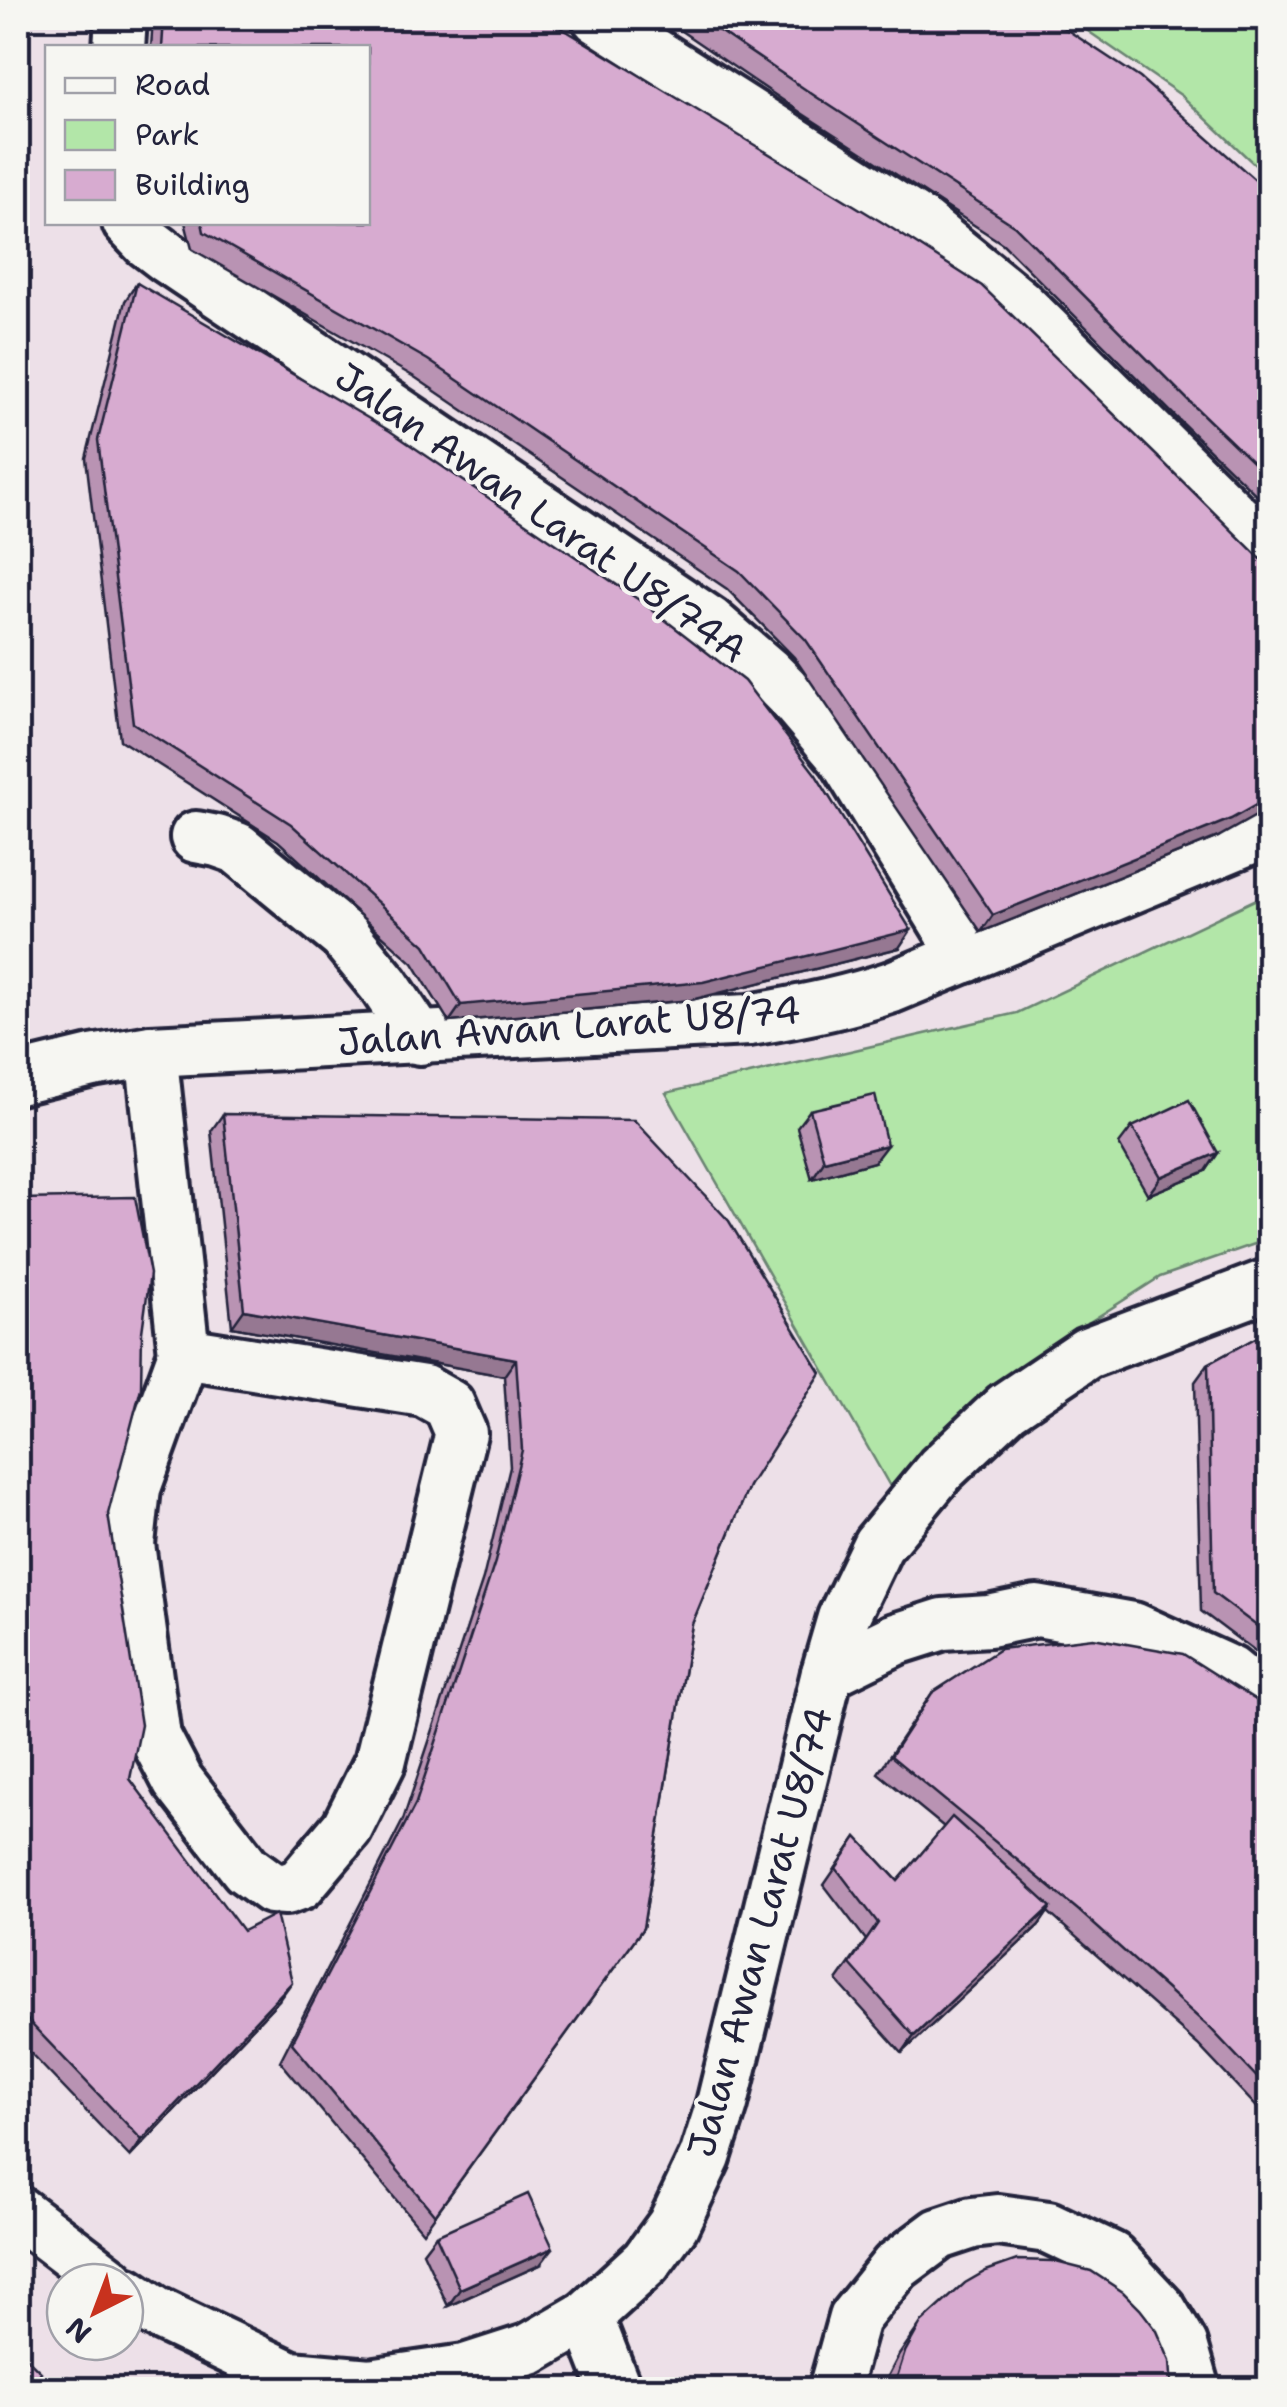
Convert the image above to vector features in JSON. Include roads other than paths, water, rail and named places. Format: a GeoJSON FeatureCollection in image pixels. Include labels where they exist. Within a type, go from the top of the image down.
{"type":"FeatureCollection","features":[{"type":"Feature","properties":{"kind":"street"},"geometry":{"type":"LineString","coordinates":[[119,45],[121,18]]}},
{"type":"Feature","properties":{"kind":"street"},"geometry":{"type":"LineString","coordinates":[[598,18],[920,224],[1018,303],[1270,552]]}},
{"type":"Feature","properties":{"kind":"street","name":"Jalan Awan Larat U8/74A"},"geometry":{"type":"LineString","coordinates":[[131,225],[168,258],[739,646],[794,698],[844,758],[966,957]]}},
{"type":"Feature","properties":{"kind":"street","name":"Jalan Awan Larat U8/74"},"geometry":{"type":"LineString","coordinates":[[18,1079],[92,1060],[151,1051],[749,1020],[847,1002],[966,957],[1270,830]]}},
{"type":"Feature","properties":{"kind":"street"},"geometry":{"type":"LineString","coordinates":[[196,837],[237,848],[344,936],[375,972],[420,1039]]}},
{"type":"Feature","properties":{"kind":"street"},"geometry":{"type":"LineString","coordinates":[[151,1051],[184,1353],[135,1488],[129,1544],[156,1736],[178,1781],[246,1869],[272,1888],[286,1889],[300,1884],[347,1828],[380,1762],[461,1433],[450,1405],[424,1391],[184,1353]]}},
{"type":"Feature","properties":{"kind":"street","name":"Jalan Awan Larat U8/74"},"geometry":{"type":"LineString","coordinates":[[145,2305],[295,2383],[370,2384],[465,2370],[530,2349],[586,2316],[646,2262],[673,2225],[704,2157],[722,2104],[827,1673],[843,1618],[878,1545],[941,1469],[1007,1407],[1087,1353],[1270,1284]]}},
{"type":"Feature","properties":{"kind":"street","name":"Jalan Awan Larat U8/74"},"geometry":{"type":"LineString","coordinates":[[827,1673],[896,1639],[943,1624],[989,1621],[1037,1611],[1133,1628],[1230,1672],[1270,1705]]}},
{"type":"Feature","properties":{"kind":"street"},"geometry":{"type":"LineString","coordinates":[[18,2212],[84,2262]]}},
{"type":"Feature","properties":{"kind":"street"},"geometry":{"type":"LineString","coordinates":[[834,2390],[854,2318],[896,2266],[939,2234],[972,2223],[998,2220],[1048,2227],[1111,2257],[1161,2310],[1182,2345],[1195,2390]]}},
{"type":"Feature","properties":{"kind":"street"},"geometry":{"type":"LineString","coordinates":[[586,2316],[616,2390]]}}]}
